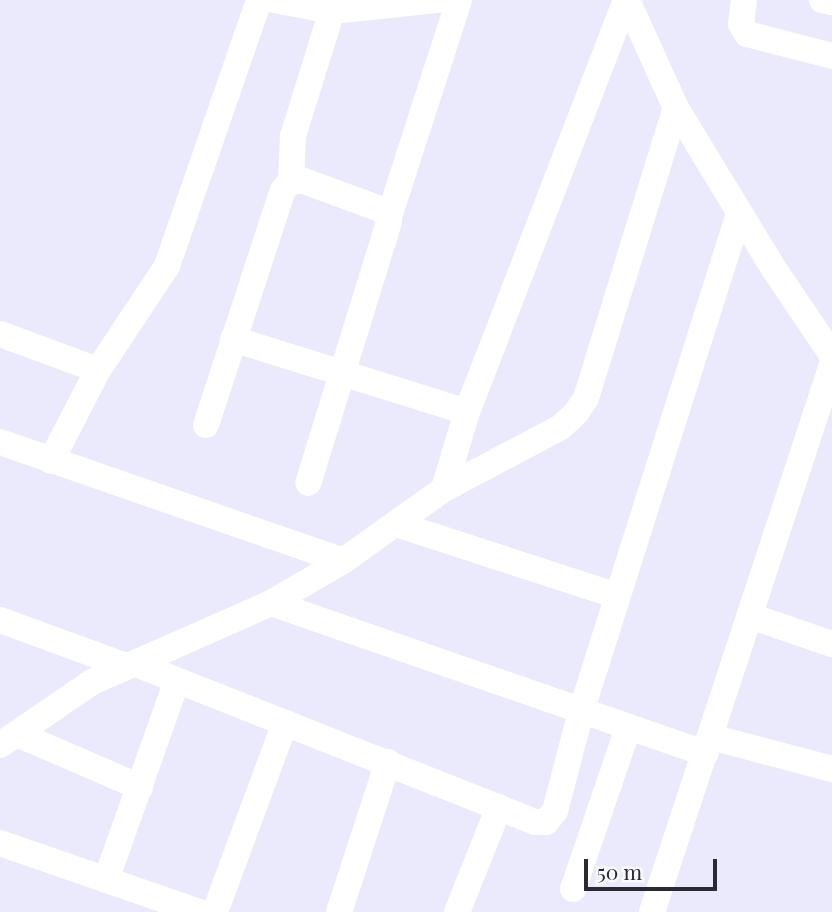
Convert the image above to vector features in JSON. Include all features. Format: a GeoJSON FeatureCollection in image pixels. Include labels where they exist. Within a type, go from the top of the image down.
{"type":"FeatureCollection","features":[{"type":"Feature","properties":{"kind":"street"},"geometry":{"type":"LineString","coordinates":[[51,461],[98,370],[175,248],[259,0]]}},
{"type":"Feature","properties":{"kind":"street"},"geometry":{"type":"LineString","coordinates":[[286,2],[332,12],[436,0]]}},
{"type":"Feature","properties":{"kind":"street"},"geometry":{"type":"LineString","coordinates":[[308,483],[458,0]]}},
{"type":"Feature","properties":{"kind":"street"},"geometry":{"type":"LineString","coordinates":[[627,0],[676,108],[739,214],[825,328],[832,355]]}},
{"type":"Feature","properties":{"kind":"street"},"geometry":{"type":"LineString","coordinates":[[444,489],[467,412],[627,0]]}},
{"type":"Feature","properties":{"kind":"street"},"geometry":{"type":"LineString","coordinates":[[744,0],[741,24],[747,34],[832,56]]}},
{"type":"Feature","properties":{"kind":"street"},"geometry":{"type":"LineString","coordinates":[[822,0],[832,2]]}},
{"type":"Feature","properties":{"kind":"street"},"geometry":{"type":"LineString","coordinates":[[206,425],[283,190],[291,181],[293,135],[332,12]]}},
{"type":"Feature","properties":{"kind":"street"},"geometry":{"type":"LineString","coordinates":[[5,742],[92,682],[271,603],[343,561],[444,489],[561,427],[586,398],[676,108]]}},
{"type":"Feature","properties":{"kind":"street"},"geometry":{"type":"LineString","coordinates":[[291,181],[304,181],[383,210],[389,217]]}},
{"type":"Feature","properties":{"kind":"street"},"geometry":{"type":"LineString","coordinates":[[0,620],[177,681],[499,807],[546,822],[555,811],[581,712],[739,214]]}},
{"type":"Feature","properties":{"kind":"street"},"geometry":{"type":"LineString","coordinates":[[0,334],[98,370]]}},
{"type":"Feature","properties":{"kind":"street"},"geometry":{"type":"LineString","coordinates":[[233,339],[343,371],[467,412]]}},
{"type":"Feature","properties":{"kind":"street"},"geometry":{"type":"LineString","coordinates":[[652,912],[832,365]]}},
{"type":"Feature","properties":{"kind":"street"},"geometry":{"type":"LineString","coordinates":[[0,442],[343,561]]}},
{"type":"Feature","properties":{"kind":"street"},"geometry":{"type":"LineString","coordinates":[[396,524],[618,596]]}},
{"type":"Feature","properties":{"kind":"street"},"geometry":{"type":"LineString","coordinates":[[271,603],[628,728],[832,769]]}},
{"type":"Feature","properties":{"kind":"street"},"geometry":{"type":"LineString","coordinates":[[750,616],[832,645]]}},
{"type":"Feature","properties":{"kind":"street"},"geometry":{"type":"LineString","coordinates":[[106,880],[177,681]]}},
{"type":"Feature","properties":{"kind":"street"},"geometry":{"type":"LineString","coordinates":[[215,912],[285,723]]}},
{"type":"Feature","properties":{"kind":"street"},"geometry":{"type":"LineString","coordinates":[[573,889],[628,728]]}},
{"type":"Feature","properties":{"kind":"street"},"geometry":{"type":"LineString","coordinates":[[5,742],[140,787]]}},
{"type":"Feature","properties":{"kind":"street"},"geometry":{"type":"LineString","coordinates":[[339,912],[388,762]]}},
{"type":"Feature","properties":{"kind":"street"},"geometry":{"type":"LineString","coordinates":[[457,912],[499,807]]}},
{"type":"Feature","properties":{"kind":"street"},"geometry":{"type":"LineString","coordinates":[[0,843],[199,912]]}}]}
